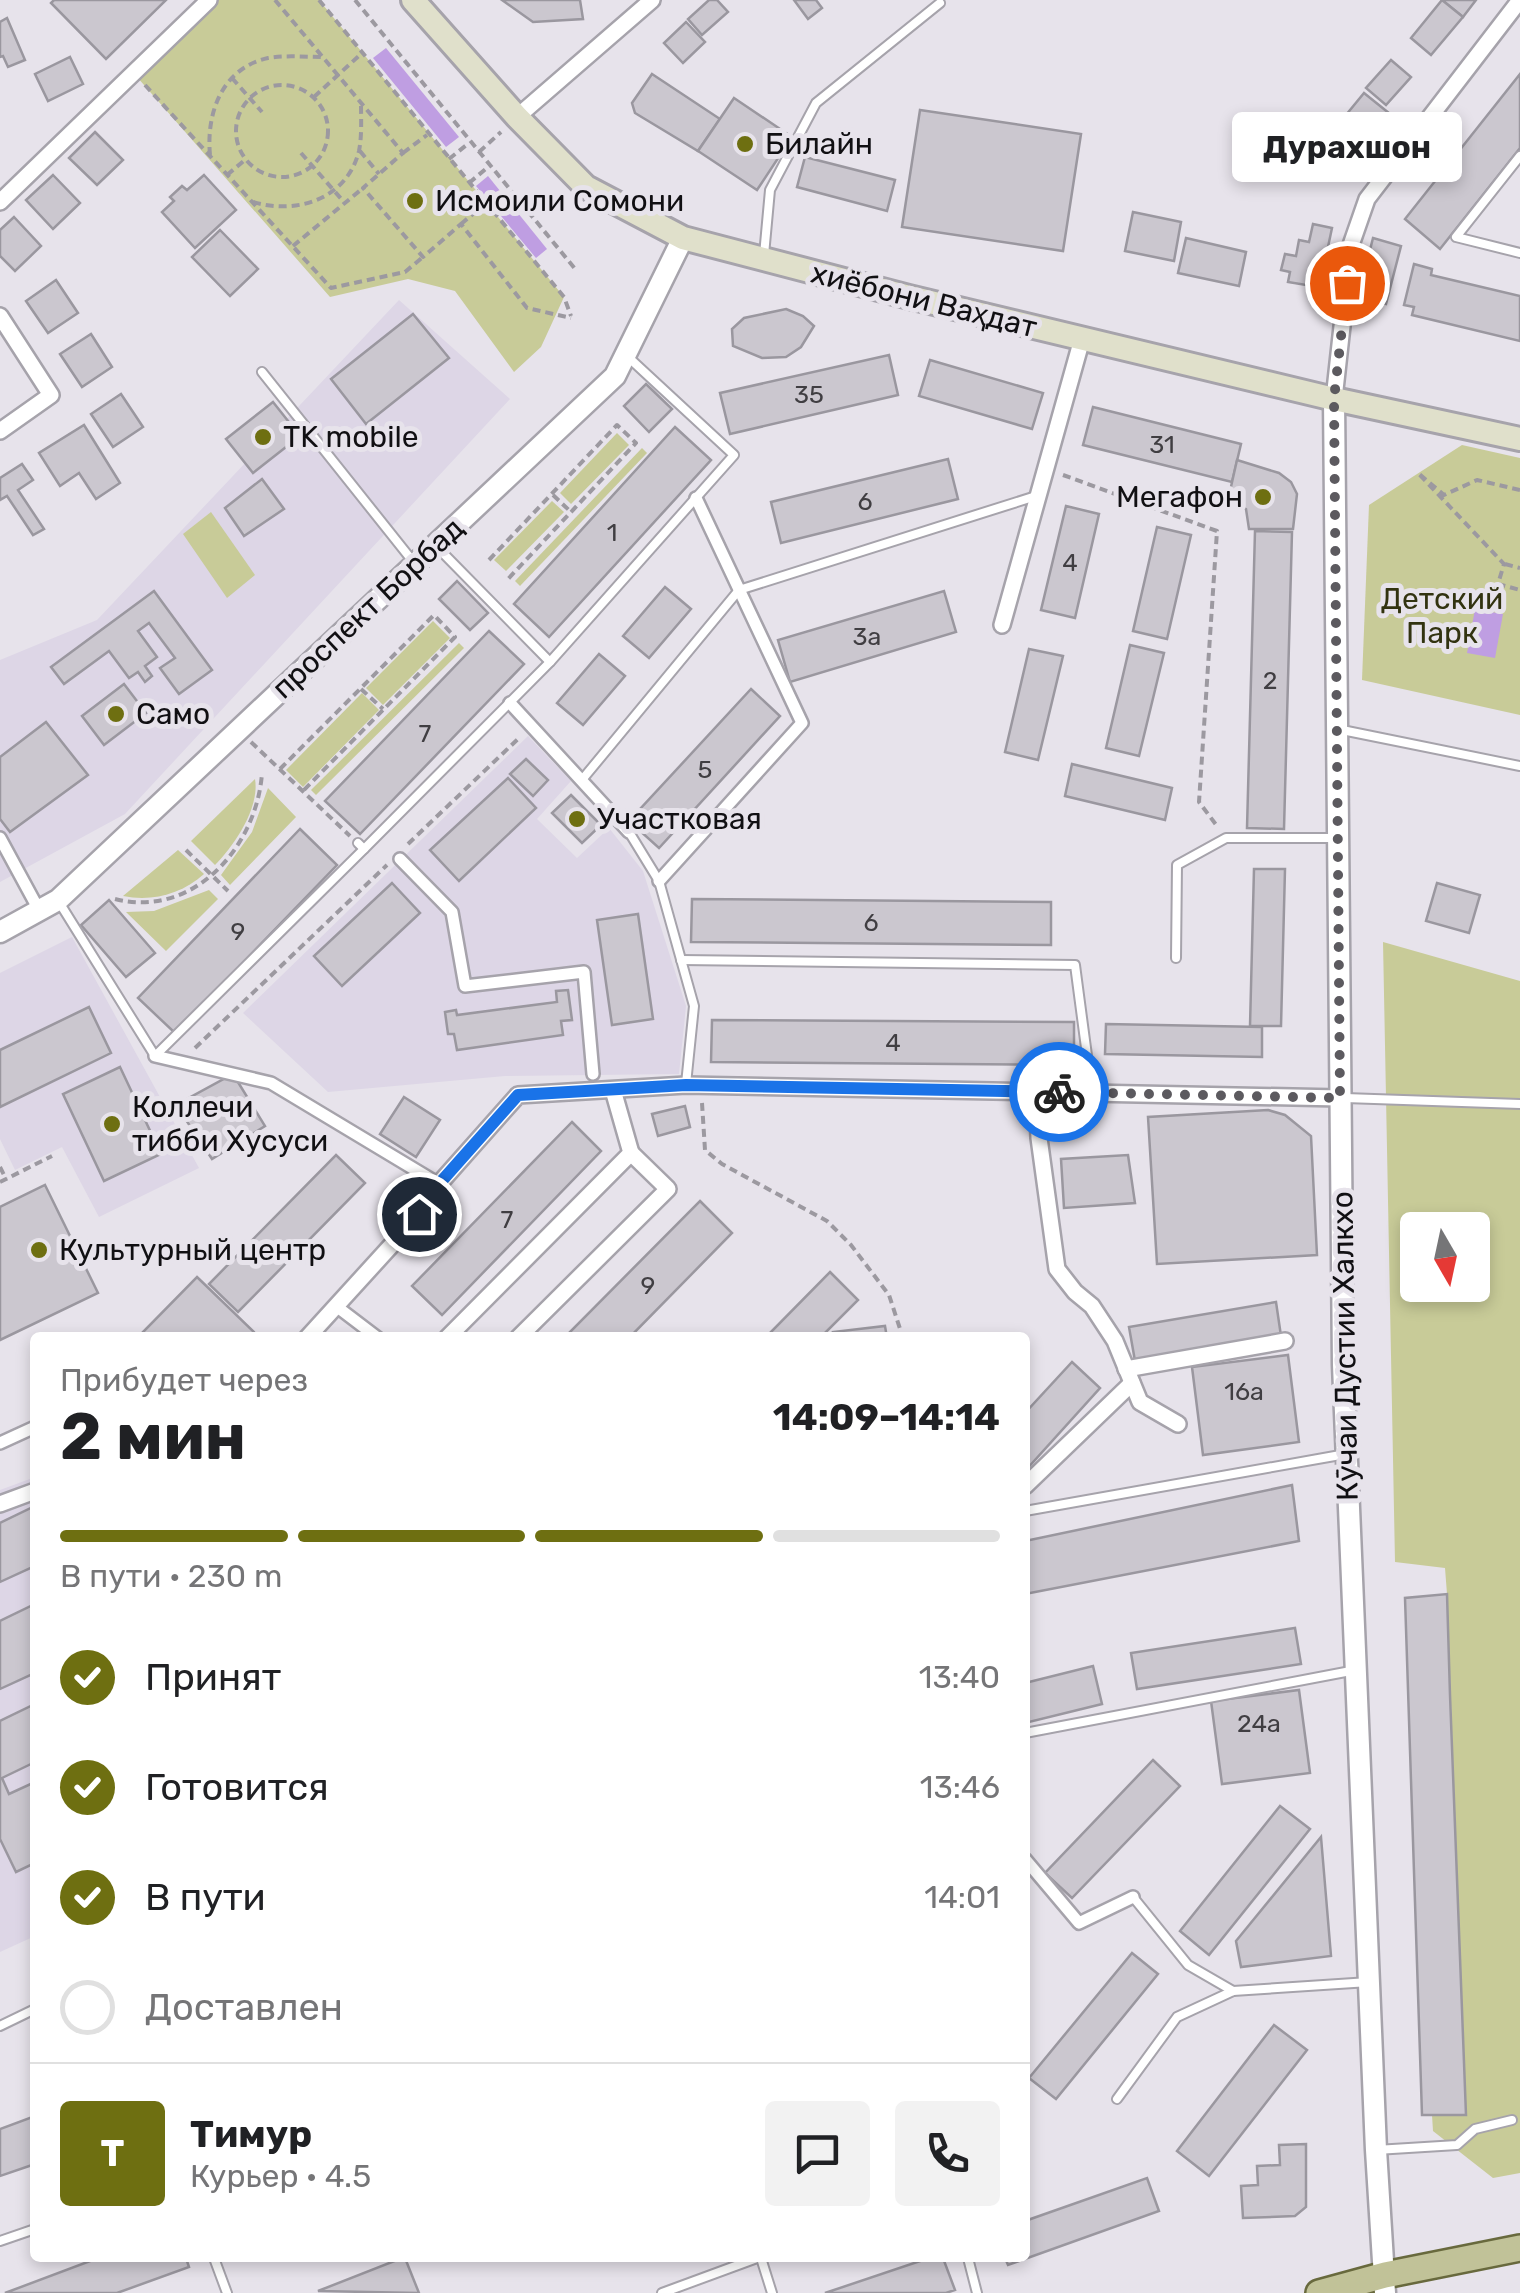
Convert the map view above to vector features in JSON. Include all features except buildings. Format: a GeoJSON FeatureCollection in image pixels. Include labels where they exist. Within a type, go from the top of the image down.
{"type":"FeatureCollection","features":[{"type":"Feature","properties":{"kind":"main road","name":"хиёбони Ваҳдат"},"geometry":{"type":"LineString","coordinates":[[414,0],[517,117],[586,187],[683,238],[1082,339],[1520,439]]}},
{"type":"Feature","properties":{"kind":"main road"},"geometry":{"type":"LineString","coordinates":[[1319,2293],[1385,2284],[1520,2248]]}},
{"type":"Feature","properties":{"kind":"street"},"geometry":{"type":"LineString","coordinates":[[0,202],[209,0]]}},
{"type":"Feature","properties":{"kind":"street"},"geometry":{"type":"LineString","coordinates":[[517,117],[652,0]]}},
{"type":"Feature","properties":{"kind":"street"},"geometry":{"type":"LineString","coordinates":[[1334,399],[1351,245],[1367,199],[1520,0]]}},
{"type":"Feature","properties":{"kind":"street","name":"проспект Борбад"},"geometry":{"type":"LineString","coordinates":[[0,932],[49,905],[615,376],[683,238]]}},
{"type":"Feature","properties":{"kind":"street"},"geometry":{"type":"LineString","coordinates":[[0,316],[51,395],[0,431]]}},
{"type":"Feature","properties":{"kind":"street"},"geometry":{"type":"LineString","coordinates":[[1002,625],[1082,339]]}},
{"type":"Feature","properties":{"kind":"street","name":"Кӯчаи Дустии Халкхо"},"geometry":{"type":"LineString","coordinates":[[1334,399],[1346,1454],[1385,2284]]}},
{"type":"Feature","properties":{"kind":"street"},"geometry":{"type":"LineString","coordinates":[[659,881],[802,724],[696,498]]}},
{"type":"Feature","properties":{"kind":"street"},"geometry":{"type":"LineString","coordinates":[[510,703],[629,832]]}},
{"type":"Feature","properties":{"kind":"street"},"geometry":{"type":"LineString","coordinates":[[0,838],[49,905]]}},
{"type":"Feature","properties":{"kind":"street"},"geometry":{"type":"LineString","coordinates":[[398,856],[452,912],[466,986],[584,972],[594,1074]]}},
{"type":"Feature","properties":{"kind":"street"},"geometry":{"type":"LineString","coordinates":[[155,1056],[271,1083],[439,1184]]}},
{"type":"Feature","properties":{"kind":"street"},"geometry":{"type":"LineString","coordinates":[[312,1332],[419,1214],[439,1184],[518,1095],[686,1085],[1340,1098]]}},
{"type":"Feature","properties":{"kind":"street"},"geometry":{"type":"LineString","coordinates":[[524,1332],[668,1189],[631,1152],[614,1090]]}},
{"type":"Feature","properties":{"kind":"street"},"geometry":{"type":"LineString","coordinates":[[1036,1092],[1058,1269],[1075,1292],[1092,1306],[1115,1340],[1140,1402],[1178,1424]]}},
{"type":"Feature","properties":{"kind":"street"},"geometry":{"type":"LineString","coordinates":[[453,1332],[631,1152]]}},
{"type":"Feature","properties":{"kind":"street"},"geometry":{"type":"LineString","coordinates":[[336,1306],[370,1332]]}},
{"type":"Feature","properties":{"kind":"street"},"geometry":{"type":"LineString","coordinates":[[1030,1481],[1129,1376],[1285,1341]]}},
{"type":"Feature","properties":{"kind":"street"},"geometry":{"type":"LineString","coordinates":[[0,1442],[30,1429]]}},
{"type":"Feature","properties":{"kind":"street"},"geometry":{"type":"LineString","coordinates":[[0,1504],[30,1493]]}},
{"type":"Feature","properties":{"kind":"street"},"geometry":{"type":"LineString","coordinates":[[1030,1865],[1079,1922],[1133,1898]]}},
{"type":"Feature","properties":{"kind":"lane"},"geometry":{"type":"LineString","coordinates":[[764,260],[770,190],[816,103],[940,3]]}},
{"type":"Feature","properties":{"kind":"lane"},"geometry":{"type":"LineString","coordinates":[[1520,156],[1456,237],[1520,253]]}},
{"type":"Feature","properties":{"kind":"lane"},"geometry":{"type":"LineString","coordinates":[[49,905],[155,1056],[361,846],[550,662],[734,456],[625,354]]}},
{"type":"Feature","properties":{"kind":"lane"},"geometry":{"type":"LineString","coordinates":[[262,372],[415,564]]}},
{"type":"Feature","properties":{"kind":"lane"},"geometry":{"type":"LineString","coordinates":[[581,781],[739,590],[1040,494]]}},
{"type":"Feature","properties":{"kind":"lane"},"geometry":{"type":"LineString","coordinates":[[435,545],[550,662]]}},
{"type":"Feature","properties":{"kind":"lane"},"geometry":{"type":"LineString","coordinates":[[1337,729],[1520,766]]}},
{"type":"Feature","properties":{"kind":"lane"},"geometry":{"type":"LineString","coordinates":[[629,832],[659,881],[694,1006],[686,1085]]}},
{"type":"Feature","properties":{"kind":"lane"},"geometry":{"type":"LineString","coordinates":[[1176,958],[1177,864],[1226,838],[1338,838]]}},
{"type":"Feature","properties":{"kind":"lane"},"geometry":{"type":"LineString","coordinates":[[681,960],[1075,965],[1092,1093]]}},
{"type":"Feature","properties":{"kind":"lane"},"geometry":{"type":"LineString","coordinates":[[1340,1098],[1520,1104]]}},
{"type":"Feature","properties":{"kind":"lane"},"geometry":{"type":"LineString","coordinates":[[1030,1510],[1346,1454]]}},
{"type":"Feature","properties":{"kind":"lane"},"geometry":{"type":"LineString","coordinates":[[1030,1731],[1356,1670]]}},
{"type":"Feature","properties":{"kind":"lane"},"geometry":{"type":"LineString","coordinates":[[1133,1898],[1188,1964],[1233,1991]]}},
{"type":"Feature","properties":{"kind":"lane"},"geometry":{"type":"LineString","coordinates":[[1117,2100],[1177,2016],[1233,1991],[1369,1982]]}},
{"type":"Feature","properties":{"kind":"lane"},"geometry":{"type":"LineString","coordinates":[[0,2026],[30,2012]]}},
{"type":"Feature","properties":{"kind":"lane"},"geometry":{"type":"LineString","coordinates":[[1376,2150],[1456,2145],[1475,2128],[1512,2120]]}},
{"type":"Feature","properties":{"kind":"lane"},"geometry":{"type":"LineString","coordinates":[[0,2241],[30,2231]]}},
{"type":"Feature","properties":{"kind":"lane"},"geometry":{"type":"LineString","coordinates":[[215,2262],[227,2293]]}},
{"type":"Feature","properties":{"kind":"lane"},"geometry":{"type":"LineString","coordinates":[[662,2293],[748,2262]]}},
{"type":"Feature","properties":{"kind":"lane"},"geometry":{"type":"LineString","coordinates":[[760,2262],[772,2293]]}},
{"type":"Feature","properties":{"kind":"lane"},"geometry":{"type":"LineString","coordinates":[[969,2262],[977,2293]]}},
{"type":"Feature","properties":{"kind":"path"},"geometry":{"type":"LineString","coordinates":[[276,0],[403,154]]}},
{"type":"Feature","properties":{"kind":"path"},"geometry":{"type":"LineString","coordinates":[[319,0],[564,298],[571,318],[527,308],[461,224]]}},
{"type":"Feature","properties":{"kind":"path"},"geometry":{"type":"LineString","coordinates":[[355,0],[576,270]]}},
{"type":"Feature","properties":{"kind":"path"},"geometry":{"type":"LineString","coordinates":[[314,97],[362,53]]}},
{"type":"Feature","properties":{"kind":"path"},"geometry":{"type":"LineString","coordinates":[[210,156],[212,110],[224,86],[243,68],[267,58],[323,57]]}},
{"type":"Feature","properties":{"kind":"path"},"geometry":{"type":"LineString","coordinates":[[138,77],[331,288],[404,272],[486,203]]}},
{"type":"Feature","properties":{"kind":"path"},"geometry":{"type":"LineString","coordinates":[[232,78],[262,112]]}},
{"type":"Feature","properties":{"kind":"path"},"geometry":{"type":"LineString","coordinates":[[288,85],[314,97],[328,123],[328,138],[324,152],[312,166],[287,176],[272,175],[246,159],[236,130],[239,115],[250,98],[273,86],[288,85]]}},
{"type":"Feature","properties":{"kind":"path"},"geometry":{"type":"LineString","coordinates":[[252,202],[291,208],[311,204],[333,190],[348,176],[359,150],[362,104]]}},
{"type":"Feature","properties":{"kind":"path"},"geometry":{"type":"LineString","coordinates":[[479,152],[517,117]]}},
{"type":"Feature","properties":{"kind":"path"},"geometry":{"type":"LineString","coordinates":[[293,246],[428,134]]}},
{"type":"Feature","properties":{"kind":"path"},"geometry":{"type":"LineString","coordinates":[[449,159],[471,142]]}},
{"type":"Feature","properties":{"kind":"path"},"geometry":{"type":"LineString","coordinates":[[359,150],[380,174]]}},
{"type":"Feature","properties":{"kind":"path"},"geometry":{"type":"LineString","coordinates":[[301,152],[344,203]]}},
{"type":"Feature","properties":{"kind":"path"},"geometry":{"type":"LineString","coordinates":[[228,175],[246,159]]}},
{"type":"Feature","properties":{"kind":"path"},"geometry":{"type":"LineString","coordinates":[[469,183],[490,166]]}},
{"type":"Feature","properties":{"kind":"path"},"geometry":{"type":"LineString","coordinates":[[363,188],[422,257]]}},
{"type":"Feature","properties":{"kind":"path"},"geometry":{"type":"LineString","coordinates":[[489,560],[617,425],[636,444],[508,579]]}},
{"type":"Feature","properties":{"kind":"path"},"geometry":{"type":"LineString","coordinates":[[1047,469],[1217,531],[1199,802],[1226,838]]}},
{"type":"Feature","properties":{"kind":"path"},"geometry":{"type":"LineString","coordinates":[[1520,490],[1477,480],[1444,495],[1418,474],[1504,564],[1520,568]]}},
{"type":"Feature","properties":{"kind":"path"},"geometry":{"type":"LineString","coordinates":[[552,494],[571,512]]}},
{"type":"Feature","properties":{"kind":"path"},"geometry":{"type":"LineString","coordinates":[[1504,564],[1498,584],[1520,590]]}},
{"type":"Feature","properties":{"kind":"path"},"geometry":{"type":"LineString","coordinates":[[280,770],[434,615],[455,637],[303,791]]}},
{"type":"Feature","properties":{"kind":"path"},"geometry":{"type":"LineString","coordinates":[[360,688],[383,709]]}},
{"type":"Feature","properties":{"kind":"path"},"geometry":{"type":"LineString","coordinates":[[180,1062],[531,727]]}},
{"type":"Feature","properties":{"kind":"path"},"geometry":{"type":"LineString","coordinates":[[238,730],[361,846]]}},
{"type":"Feature","properties":{"kind":"path"},"geometry":{"type":"LineString","coordinates":[[115,899],[152,902],[174,898],[212,876],[248,828],[260,798],[262,772]]}},
{"type":"Feature","properties":{"kind":"path"},"geometry":{"type":"LineString","coordinates":[[186,850],[228,892]]}},
{"type":"Feature","properties":{"kind":"path"},"geometry":{"type":"LineString","coordinates":[[704,1086],[705,1150],[722,1164],[827,1221],[889,1295],[900,1332]]}},
{"type":"Feature","properties":{"kind":"path"},"geometry":{"type":"LineString","coordinates":[[0,1166],[3,1181],[52,1156]]}},
{"type":"Feature","properties":{"kind":"shaded area"},"geometry":{"type":"Polygon","coordinates":[[[386,48],[459,137],[446,147],[373,58],[386,48]]]}},
{"type":"Feature","properties":{"kind":"shaded area"},"geometry":{"type":"Polygon","coordinates":[[[488,176],[547,249],[536,258],[476,186],[488,176]]]}},
{"type":"Feature","properties":{"kind":"shaded area"},"geometry":{"type":"Polygon","coordinates":[[[399,300],[510,399],[125,814],[0,882],[0,660],[97,620],[399,300]]]}},
{"type":"Feature","properties":{"kind":"shaded area"},"geometry":{"type":"Polygon","coordinates":[[[1475,609],[1503,614],[1495,658],[1467,653],[1475,609]]]}},
{"type":"Feature","properties":{"kind":"shaded area"},"geometry":{"type":"Polygon","coordinates":[[[528,736],[571,781],[537,819],[577,858],[609,828],[643,871],[686,1006],[679,1074],[505,1076],[328,1092],[243,1013],[528,736]]]}},
{"type":"Feature","properties":{"kind":"shaded area"},"geometry":{"type":"Polygon","coordinates":[[[72,937],[199,1168],[99,1217],[62,1147],[15,1170],[0,1139],[0,973],[72,937]]]}},
{"type":"Feature","properties":{"kind":"shaded area"},"geometry":{"type":"Polygon","coordinates":[[[30,1479],[30,1938],[0,1952],[0,1490],[30,1479]]]}},
{"type":"Feature","properties":{"kind":"green space"},"geometry":{"type":"Polygon","coordinates":[[[213,0],[319,0],[564,297],[541,347],[514,372],[455,291],[408,279],[330,297],[137,77],[213,0]]]}},
{"type":"Feature","properties":{"kind":"green space"},"geometry":{"type":"Polygon","coordinates":[[[617,433],[629,445],[571,504],[560,493],[617,433]]]}},
{"type":"Feature","properties":{"kind":"green space","name":"Детский Парк"},"geometry":{"type":"Polygon","coordinates":[[[1462,445],[1520,458],[1520,715],[1362,680],[1369,505],[1462,445]]]}},
{"type":"Feature","properties":{"kind":"green space"},"geometry":{"type":"Polygon","coordinates":[[[642,448],[647,453],[520,586],[515,581],[642,448]]]}},
{"type":"Feature","properties":{"kind":"green space"},"geometry":{"type":"Polygon","coordinates":[[[552,501],[564,512],[506,571],[494,560],[552,501]]]}},
{"type":"Feature","properties":{"kind":"green space"},"geometry":{"type":"Polygon","coordinates":[[[211,512],[255,575],[227,598],[183,534],[211,512]]]}},
{"type":"Feature","properties":{"kind":"green space"},"geometry":{"type":"Polygon","coordinates":[[[433,621],[450,638],[383,705],[366,688],[433,621]]]}},
{"type":"Feature","properties":{"kind":"green space"},"geometry":{"type":"Polygon","coordinates":[[[459,643],[464,648],[316,795],[311,790],[459,643]]]}},
{"type":"Feature","properties":{"kind":"green space"},"geometry":{"type":"Polygon","coordinates":[[[362,693],[379,710],[303,787],[286,770],[362,693]]]}},
{"type":"Feature","properties":{"kind":"green space"},"geometry":{"type":"Polygon","coordinates":[[[255,779],[250,814],[215,865],[191,841],[255,779]]]}},
{"type":"Feature","properties":{"kind":"green space"},"geometry":{"type":"Polygon","coordinates":[[[268,788],[296,817],[230,885],[221,875],[252,832],[268,788]]]}},
{"type":"Feature","properties":{"kind":"green space"},"geometry":{"type":"Polygon","coordinates":[[[178,850],[204,874],[166,895],[123,896],[178,850]]]}},
{"type":"Feature","properties":{"kind":"green space"},"geometry":{"type":"Polygon","coordinates":[[[209,890],[218,899],[166,951],[126,912],[154,911],[209,890]]]}},
{"type":"Feature","properties":{"kind":"green space"},"geometry":{"type":"Polygon","coordinates":[[[1383,942],[1520,981],[1520,2173],[1493,2178],[1433,2131],[1432,2115],[1466,2115],[1445,1568],[1395,1562],[1383,942]]]}},
{"type":"Feature","properties":{"kind":"way so far"},"geometry":{"type":"LineString","coordinates":[[1059,1092],[1340,1098],[1334,399],[1347,283]]}},
{"type":"Feature","properties":{"kind":"place","name":"Билайн"},"geometry":{"type":"Point","coordinates":[745,144]}},
{"type":"Feature","properties":{"kind":"place","name":"Исмоили Сомони"},"geometry":{"type":"Point","coordinates":[415,201]}},
{"type":"Feature","properties":{"kind":"place","name":"Дурахшон"},"geometry":{"type":"Point","coordinates":[1347,283]}},
{"type":"Feature","properties":{"kind":"place","name":"TK mobile"},"geometry":{"type":"Point","coordinates":[263,437]}},
{"type":"Feature","properties":{"kind":"place","name":"Мегафон"},"geometry":{"type":"Point","coordinates":[1263,497]}},
{"type":"Feature","properties":{"kind":"place","name":"Само"},"geometry":{"type":"Point","coordinates":[116,714]}},
{"type":"Feature","properties":{"kind":"place","name":"Участковая"},"geometry":{"type":"Point","coordinates":[577,819]}},
{"type":"Feature","properties":{"kind":"place","name":"Коллечи тибби Хусуси"},"geometry":{"type":"Point","coordinates":[112,1124]}},
{"type":"Feature","properties":{"kind":"place","name":"Культурный центр"},"geometry":{"type":"Point","coordinates":[39,1250]}},
{"type":"Feature","properties":{"kind":"route"},"geometry":{"type":"LineString","coordinates":[[419,1214],[439,1184],[518,1095],[686,1085],[1059,1092]]}}]}
